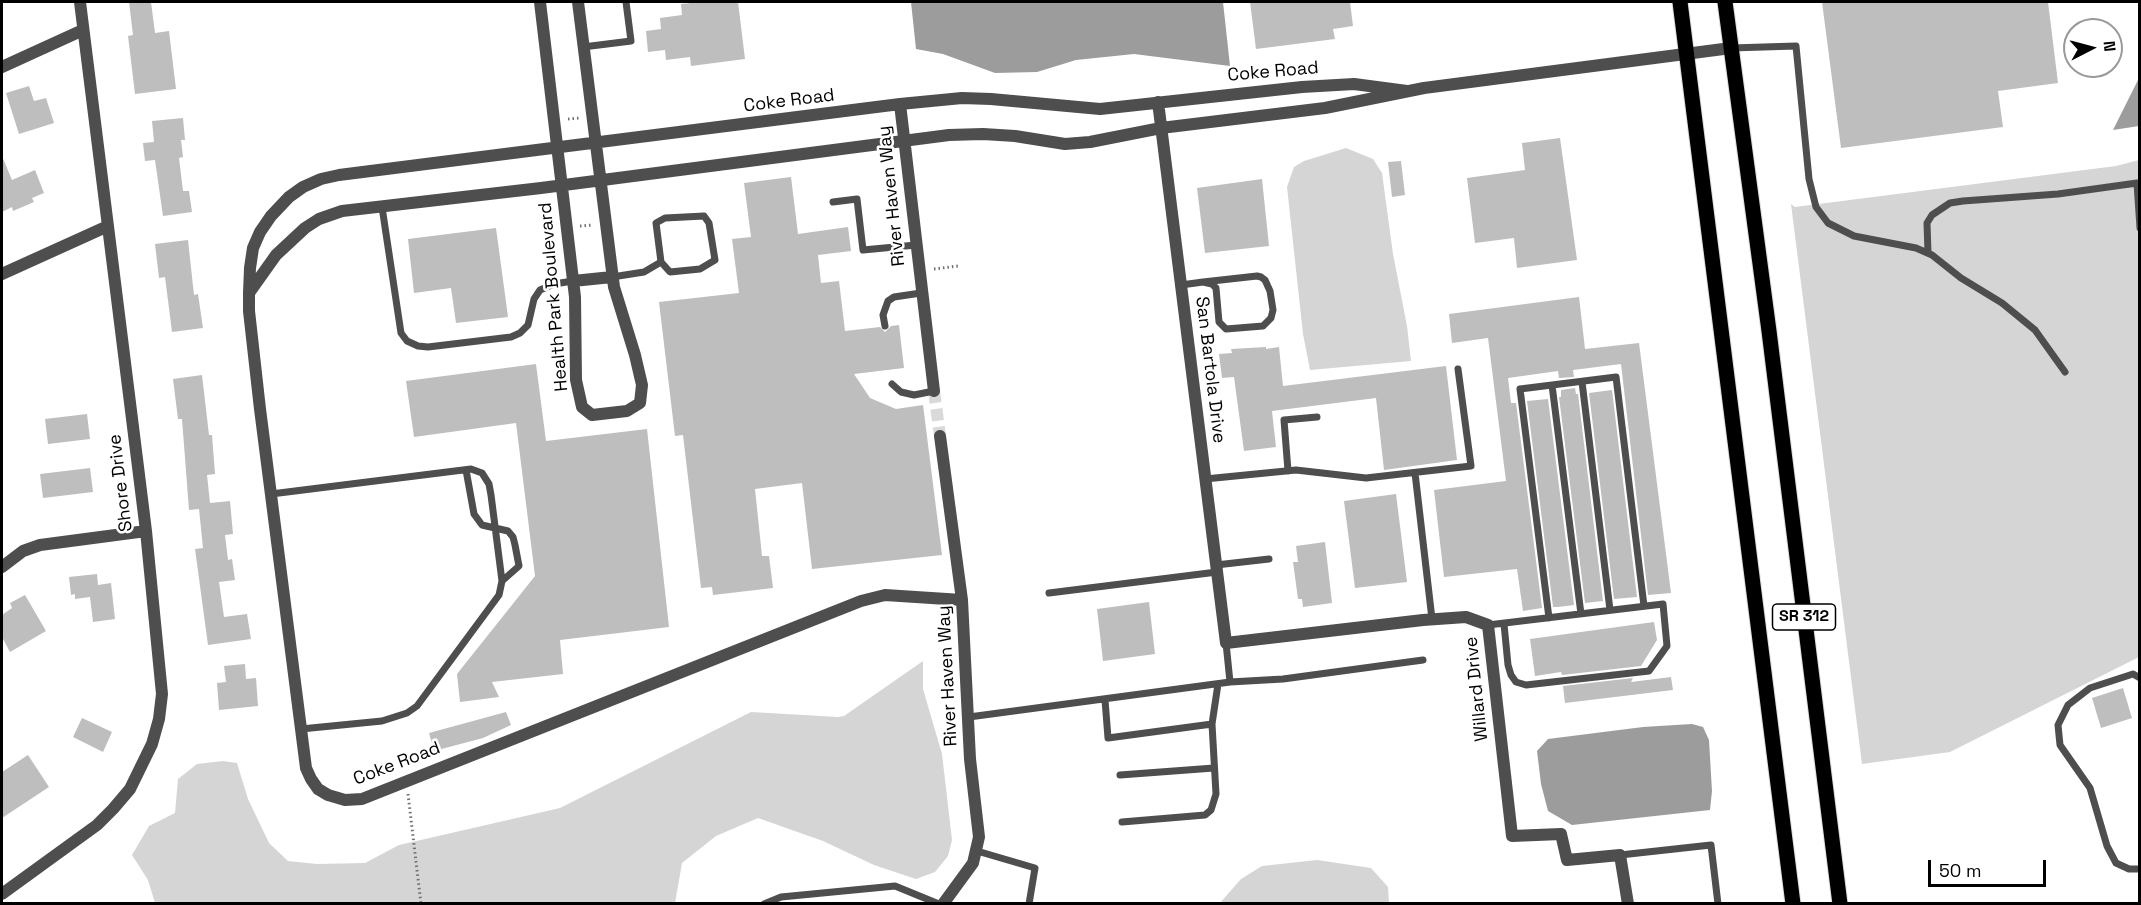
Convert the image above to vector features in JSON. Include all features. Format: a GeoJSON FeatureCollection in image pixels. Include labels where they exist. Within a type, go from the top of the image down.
{"type":"FeatureCollection","features":[{"type":"Feature","properties":{"kind":"main road","name":"SR 312"},"geometry":{"type":"LineString","coordinates":[[1680,2],[1793,903]]}},
{"type":"Feature","properties":{"kind":"main road","name":"SR 312"},"geometry":{"type":"LineString","coordinates":[[1725,2],[1840,903]]}},
{"type":"Feature","properties":{"kind":"street","name":"Shore Drive"},"geometry":{"type":"LineString","coordinates":[[2,894],[89,831],[113,809],[130,789],[152,744],[162,693],[146,531],[80,2]]}},
{"type":"Feature","properties":{"kind":"street","name":"Health Park Boulevard"},"geometry":{"type":"LineString","coordinates":[[540,2],[573,281],[576,380],[582,407],[592,415],[627,411],[640,403],[642,385],[612,277],[578,2]]}},
{"type":"Feature","properties":{"kind":"street"},"geometry":{"type":"LineString","coordinates":[[2,67],[83,30]]}},
{"type":"Feature","properties":{"kind":"street","name":"Coke Road"},"geometry":{"type":"LineString","coordinates":[[249,293],[276,255],[305,228],[333,213],[950,135],[1015,136],[1065,144],[1090,142],[1161,128],[1325,108],[1407,91],[1731,48]]}},
{"type":"Feature","properties":{"kind":"street","name":"Coke Road"},"geometry":{"type":"LineString","coordinates":[[962,600],[885,595],[861,601],[362,799],[345,800],[328,795],[318,789],[310,779],[306,768],[260,409],[249,293],[253,248],[260,232],[289,197],[321,179],[339,175],[900,104],[962,98],[1100,109],[1302,87],[1354,84],[1407,91]]}},
{"type":"Feature","properties":{"kind":"street","name":"San Bartola Drive"},"geometry":{"type":"LineString","coordinates":[[1158,102],[1226,643]]}},
{"type":"Feature","properties":{"kind":"street","name":"River Haven Way"},"geometry":{"type":"LineString","coordinates":[[900,104],[934,391]]}},
{"type":"Feature","properties":{"kind":"street"},"geometry":{"type":"LineString","coordinates":[[2,273],[108,226]]}},
{"type":"Feature","properties":{"kind":"street"},"geometry":{"type":"LineString","coordinates":[[573,281],[612,277]]}},
{"type":"Feature","properties":{"kind":"street","name":"River Haven Way"},"geometry":{"type":"LineString","coordinates":[[940,436],[962,600],[970,759],[979,837],[973,863],[941,903]]}},
{"type":"Feature","properties":{"kind":"street"},"geometry":{"type":"LineString","coordinates":[[2,567],[23,551],[40,545],[146,531]]}},
{"type":"Feature","properties":{"kind":"street","name":"Willard Drive"},"geometry":{"type":"LineString","coordinates":[[1226,643],[1432,619],[1466,617],[1488,625],[1512,836],[1561,834],[1567,860],[1620,855]]}},
{"type":"Feature","properties":{"kind":"street"},"geometry":{"type":"LineString","coordinates":[[1620,855],[1628,903]]}},
{"type":"Feature","properties":{"kind":"lane"},"geometry":{"type":"LineString","coordinates":[[583,47],[631,41],[626,2]]}},
{"type":"Feature","properties":{"kind":"lane"},"geometry":{"type":"LineString","coordinates":[[1731,48],[1796,46],[1809,178],[1816,207],[1828,223],[1854,236],[1928,252],[2035,330],[2065,372]]}},
{"type":"Feature","properties":{"kind":"lane"},"geometry":{"type":"LineString","coordinates":[[1928,252],[1927,223],[1932,215],[1950,203],[1963,201],[2058,194],[2137,183],[2139,228]]}},
{"type":"Feature","properties":{"kind":"lane"},"geometry":{"type":"LineString","coordinates":[[833,202],[857,199],[863,250],[916,244]]}},
{"type":"Feature","properties":{"kind":"lane"},"geometry":{"type":"LineString","coordinates":[[382,207],[401,333],[407,341],[418,346],[428,347],[511,337],[520,333],[528,325],[534,299],[540,290],[554,284],[573,281]]}},
{"type":"Feature","properties":{"kind":"lane"},"geometry":{"type":"LineString","coordinates":[[704,216],[709,223],[715,260],[700,269],[670,272],[661,262],[656,223],[665,218],[704,216]]}},
{"type":"Feature","properties":{"kind":"lane"},"geometry":{"type":"LineString","coordinates":[[612,277],[644,272],[661,262]]}},
{"type":"Feature","properties":{"kind":"lane"},"geometry":{"type":"LineString","coordinates":[[1181,285],[1203,282],[1262,277],[1270,291],[1273,310],[1271,318],[1263,326],[1226,329],[1219,322],[1215,288],[1212,284],[1203,282]]}},
{"type":"Feature","properties":{"kind":"lane"},"geometry":{"type":"LineString","coordinates":[[885,326],[883,315],[888,301],[894,297],[921,293]]}},
{"type":"Feature","properties":{"kind":"lane"},"geometry":{"type":"LineString","coordinates":[[1205,479],[1296,470],[1366,478],[1471,466],[1458,369]]}},
{"type":"Feature","properties":{"kind":"lane"},"geometry":{"type":"LineString","coordinates":[[1549,618],[1520,388],[1616,378],[1644,606]]}},
{"type":"Feature","properties":{"kind":"lane"},"geometry":{"type":"LineString","coordinates":[[1582,382],[1610,610]]}},
{"type":"Feature","properties":{"kind":"lane"},"geometry":{"type":"LineString","coordinates":[[892,384],[901,392],[914,395],[934,391]]}},
{"type":"Feature","properties":{"kind":"lane"},"geometry":{"type":"LineString","coordinates":[[1552,385],[1581,614]]}},
{"type":"Feature","properties":{"kind":"lane"},"geometry":{"type":"LineString","coordinates":[[1288,471],[1284,420],[1317,417]]}},
{"type":"Feature","properties":{"kind":"lane"},"geometry":{"type":"LineString","coordinates":[[271,494],[466,470],[482,473],[489,484],[502,582],[499,595],[417,706],[408,713],[382,721],[301,729]]}},
{"type":"Feature","properties":{"kind":"lane"},"geometry":{"type":"LineString","coordinates":[[466,470],[474,514],[482,525],[508,531],[513,537],[519,566],[502,582]]}},
{"type":"Feature","properties":{"kind":"lane"},"geometry":{"type":"LineString","coordinates":[[1415,474],[1432,619]]}},
{"type":"Feature","properties":{"kind":"lane"},"geometry":{"type":"LineString","coordinates":[[1049,593],[1269,559]]}},
{"type":"Feature","properties":{"kind":"lane"},"geometry":{"type":"LineString","coordinates":[[1488,625],[1663,604],[1667,646],[1648,671],[1526,685],[1516,682],[1508,665],[1504,624]]}},
{"type":"Feature","properties":{"kind":"lane"},"geometry":{"type":"LineString","coordinates":[[1226,643],[1230,682]]}},
{"type":"Feature","properties":{"kind":"lane"},"geometry":{"type":"LineString","coordinates":[[969,717],[1230,682],[1283,679],[1423,660]]}},
{"type":"Feature","properties":{"kind":"lane"},"geometry":{"type":"LineString","coordinates":[[2139,678],[2133,674],[2090,687],[2068,705],[2058,725],[2060,745],[2090,788],[2107,846],[2116,863],[2129,869],[2139,869]]}},
{"type":"Feature","properties":{"kind":"lane"},"geometry":{"type":"LineString","coordinates":[[1122,822],[1205,815],[1211,810],[1216,794],[1212,724],[1218,684]]}},
{"type":"Feature","properties":{"kind":"lane"},"geometry":{"type":"LineString","coordinates":[[1106,700],[1108,738],[1212,724]]}},
{"type":"Feature","properties":{"kind":"lane"},"geometry":{"type":"LineString","coordinates":[[1120,775],[1214,768]]}},
{"type":"Feature","properties":{"kind":"lane"},"geometry":{"type":"LineString","coordinates":[[1620,855],[1711,845],[1718,903]]}},
{"type":"Feature","properties":{"kind":"lane"},"geometry":{"type":"LineString","coordinates":[[977,851],[1035,867],[1029,903]]}},
{"type":"Feature","properties":{"kind":"lane"},"geometry":{"type":"LineString","coordinates":[[764,903],[781,897],[895,886],[941,903]]}},
{"type":"Feature","properties":{"kind":"path"},"geometry":{"type":"LineString","coordinates":[[568,119],[585,117]]}},
{"type":"Feature","properties":{"kind":"path"},"geometry":{"type":"LineString","coordinates":[[580,226],[598,224]]}},
{"type":"Feature","properties":{"kind":"path"},"geometry":{"type":"LineString","coordinates":[[932,269],[958,266]]}},
{"type":"Feature","properties":{"kind":"path"},"geometry":{"type":"LineString","coordinates":[[406,780],[421,903]]}},
{"type":"Feature","properties":{"kind":"shaded area"},"geometry":{"type":"Polygon","coordinates":[[[911,2],[1223,2],[1230,66],[1134,54],[1076,60],[1037,72],[995,73],[943,54],[916,49],[911,2]]]}},
{"type":"Feature","properties":{"kind":"shaded area"},"geometry":{"type":"Polygon","coordinates":[[[2139,78],[2139,126],[2113,130],[2139,78]]]}},
{"type":"Feature","properties":{"kind":"shaded area"},"geometry":{"type":"Polygon","coordinates":[[[1346,148],[1373,159],[1382,173],[1411,361],[1310,370],[1303,334],[1287,187],[1294,167],[1304,161],[1346,148]]]}},
{"type":"Feature","properties":{"kind":"shaded area"},"geometry":{"type":"Polygon","coordinates":[[[2139,160],[2139,657],[1950,752],[1862,764],[1791,204],[1795,207],[2116,166],[2139,160]]]}},
{"type":"Feature","properties":{"kind":"shaded area"},"geometry":{"type":"Polygon","coordinates":[[[923,661],[923,689],[942,754],[952,840],[948,856],[935,872],[916,879],[874,865],[823,841],[758,818],[716,836],[682,863],[675,903],[155,903],[148,880],[132,855],[149,826],[175,813],[178,779],[197,764],[223,761],[237,763],[248,799],[269,843],[288,861],[317,864],[365,863],[399,845],[560,808],[751,712],[844,716],[923,661]]]}},
{"type":"Feature","properties":{"kind":"shaded area"},"geometry":{"type":"Polygon","coordinates":[[[1692,724],[1703,727],[1709,740],[1712,791],[1710,810],[1572,825],[1548,811],[1541,784],[1537,751],[1548,739],[1643,727],[1692,724]]]}},
{"type":"Feature","properties":{"kind":"shaded area"},"geometry":{"type":"Polygon","coordinates":[[[1317,860],[1371,868],[1388,887],[1389,903],[1220,903],[1241,879],[1262,866],[1317,860]]]}},
{"type":"Feature","properties":{"kind":"building"},"geometry":{"type":"Polygon","coordinates":[[[129,2],[151,2],[155,33],[169,31],[176,89],[135,94],[128,36],[133,35],[129,2]]]}},
{"type":"Feature","properties":{"kind":"building"},"geometry":{"type":"Polygon","coordinates":[[[738,2],[745,59],[691,66],[690,57],[666,60],[665,50],[648,52],[646,31],[661,29],[660,18],[682,15],[681,4],[738,2]]]}},
{"type":"Feature","properties":{"kind":"building"},"geometry":{"type":"Polygon","coordinates":[[[1250,2],[1350,2],[1353,26],[1333,29],[1335,39],[1256,49],[1250,2]]]}},
{"type":"Feature","properties":{"kind":"building"},"geometry":{"type":"Polygon","coordinates":[[[1822,2],[2048,2],[2058,83],[1998,91],[2003,127],[1841,148],[1822,2]]]}},
{"type":"Feature","properties":{"kind":"building"},"geometry":{"type":"Polygon","coordinates":[[[29,86],[34,101],[46,98],[54,123],[19,134],[6,93],[29,86]]]}},
{"type":"Feature","properties":{"kind":"building"},"geometry":{"type":"Polygon","coordinates":[[[183,118],[185,140],[181,140],[183,157],[179,158],[183,191],[189,191],[192,212],[163,216],[155,160],[145,161],[143,143],[154,142],[152,121],[183,118]]]}},
{"type":"Feature","properties":{"kind":"building"},"geometry":{"type":"Polygon","coordinates":[[[1560,138],[1577,260],[1517,268],[1514,238],[1475,243],[1467,178],[1525,170],[1522,143],[1560,138]]]}},
{"type":"Feature","properties":{"kind":"building"},"geometry":{"type":"Polygon","coordinates":[[[2,156],[12,180],[35,170],[44,193],[32,198],[34,202],[13,211],[12,207],[2,212],[2,156]]]}},
{"type":"Feature","properties":{"kind":"building"},"geometry":{"type":"Polygon","coordinates":[[[1401,161],[1405,195],[1392,197],[1388,162],[1401,161]]]}},
{"type":"Feature","properties":{"kind":"building"},"geometry":{"type":"Polygon","coordinates":[[[791,177],[798,234],[848,227],[851,251],[818,255],[821,283],[839,281],[845,331],[880,327],[885,332],[891,326],[899,325],[904,368],[854,374],[870,398],[896,409],[923,405],[942,555],[812,569],[802,483],[755,489],[762,556],[769,556],[773,588],[713,595],[712,587],[701,588],[683,435],[675,436],[659,302],[739,293],[732,239],[751,237],[744,183],[791,177]]]}},
{"type":"Feature","properties":{"kind":"building"},"geometry":{"type":"Polygon","coordinates":[[[1262,179],[1269,246],[1205,253],[1197,188],[1262,179]]]}},
{"type":"Feature","properties":{"kind":"building"},"geometry":{"type":"Polygon","coordinates":[[[496,228],[508,317],[456,323],[451,288],[414,293],[408,239],[496,228]]]}},
{"type":"Feature","properties":{"kind":"building"},"geometry":{"type":"Polygon","coordinates":[[[188,240],[194,295],[198,294],[203,328],[172,332],[165,277],[159,278],[155,244],[188,240]]]}},
{"type":"Feature","properties":{"kind":"building"},"geometry":{"type":"Polygon","coordinates":[[[1579,297],[1585,349],[1639,343],[1671,593],[1648,595],[1621,364],[1573,370],[1574,377],[1559,378],[1558,371],[1508,378],[1511,403],[1516,403],[1542,608],[1523,611],[1517,569],[1444,577],[1434,490],[1506,481],[1488,338],[1452,343],[1449,314],[1579,297]]]}},
{"type":"Feature","properties":{"kind":"building"},"geometry":{"type":"Polygon","coordinates":[[[1266,347],[1266,349],[1279,347],[1283,386],[1446,366],[1457,460],[1384,470],[1376,398],[1272,411],[1276,447],[1244,451],[1234,377],[1222,378],[1219,354],[1232,353],[1231,349],[1266,347]]]}},
{"type":"Feature","properties":{"kind":"building"},"geometry":{"type":"Polygon","coordinates":[[[536,364],[546,441],[647,429],[669,627],[560,640],[563,674],[492,682],[499,697],[460,702],[457,674],[535,576],[516,423],[414,437],[406,381],[536,364]]]}},
{"type":"Feature","properties":{"kind":"building"},"geometry":{"type":"Polygon","coordinates":[[[202,375],[209,435],[212,435],[215,474],[207,475],[210,503],[230,501],[233,534],[225,535],[228,560],[232,559],[235,580],[219,582],[224,617],[247,614],[251,639],[208,645],[195,549],[203,548],[199,509],[189,510],[182,419],[178,419],[173,379],[202,375]]]}},
{"type":"Feature","properties":{"kind":"building"},"geometry":{"type":"Polygon","coordinates":[[[1575,388],[1578,394],[1603,601],[1585,603],[1559,397],[1561,397],[1561,390],[1575,388]]]}},
{"type":"Feature","properties":{"kind":"building"},"geometry":{"type":"Polygon","coordinates":[[[1612,390],[1637,597],[1614,599],[1589,393],[1612,390]]]}},
{"type":"Feature","properties":{"kind":"building"},"geometry":{"type":"Polygon","coordinates":[[[1548,399],[1574,605],[1558,607],[1553,607],[1527,401],[1548,399]]]}},
{"type":"Feature","properties":{"kind":"building"},"geometry":{"type":"Polygon","coordinates":[[[87,414],[90,439],[48,444],[45,419],[87,414]]]}},
{"type":"Feature","properties":{"kind":"building"},"geometry":{"type":"Polygon","coordinates":[[[90,468],[93,492],[43,498],[40,474],[90,468]]]}},
{"type":"Feature","properties":{"kind":"building"},"geometry":{"type":"Polygon","coordinates":[[[1396,494],[1407,582],[1355,588],[1344,501],[1396,494]]]}},
{"type":"Feature","properties":{"kind":"building"},"geometry":{"type":"Polygon","coordinates":[[[1325,542],[1332,603],[1303,607],[1302,599],[1298,599],[1293,562],[1298,562],[1296,546],[1325,542]]]}},
{"type":"Feature","properties":{"kind":"building"},"geometry":{"type":"Polygon","coordinates":[[[97,574],[98,585],[111,583],[115,619],[93,622],[90,597],[75,599],[75,594],[71,595],[69,577],[97,574]]]}},
{"type":"Feature","properties":{"kind":"building"},"geometry":{"type":"Polygon","coordinates":[[[25,595],[46,631],[10,652],[2,637],[2,615],[12,608],[10,603],[25,595]]]}},
{"type":"Feature","properties":{"kind":"building"},"geometry":{"type":"Polygon","coordinates":[[[1149,602],[1155,654],[1103,661],[1097,609],[1149,602]]]}},
{"type":"Feature","properties":{"kind":"building"},"geometry":{"type":"Polygon","coordinates":[[[1654,622],[1657,640],[1641,666],[1535,676],[1530,639],[1654,622]]]}},
{"type":"Feature","properties":{"kind":"building"},"geometry":{"type":"Polygon","coordinates":[[[245,664],[246,679],[256,678],[258,706],[219,710],[217,683],[226,682],[224,666],[245,664]]]}},
{"type":"Feature","properties":{"kind":"building"},"geometry":{"type":"Polygon","coordinates":[[[1671,677],[1673,690],[1565,703],[1563,686],[1633,678],[1631,682],[1671,677]]]}},
{"type":"Feature","properties":{"kind":"building"},"geometry":{"type":"Polygon","coordinates":[[[2123,688],[2132,718],[2101,728],[2092,698],[2123,688]]]}},
{"type":"Feature","properties":{"kind":"building"},"geometry":{"type":"Polygon","coordinates":[[[506,712],[511,725],[483,738],[434,751],[429,733],[506,712]]]}},
{"type":"Feature","properties":{"kind":"building"},"geometry":{"type":"Polygon","coordinates":[[[82,718],[112,732],[103,752],[73,737],[82,718]]]}},
{"type":"Feature","properties":{"kind":"building"},"geometry":{"type":"Polygon","coordinates":[[[28,755],[49,787],[2,818],[2,772],[28,755]]]}},
{"type":"Feature","properties":{"kind":"tunnel"},"geometry":{"type":"LineString","coordinates":[[934,391],[940,436]]}}]}
